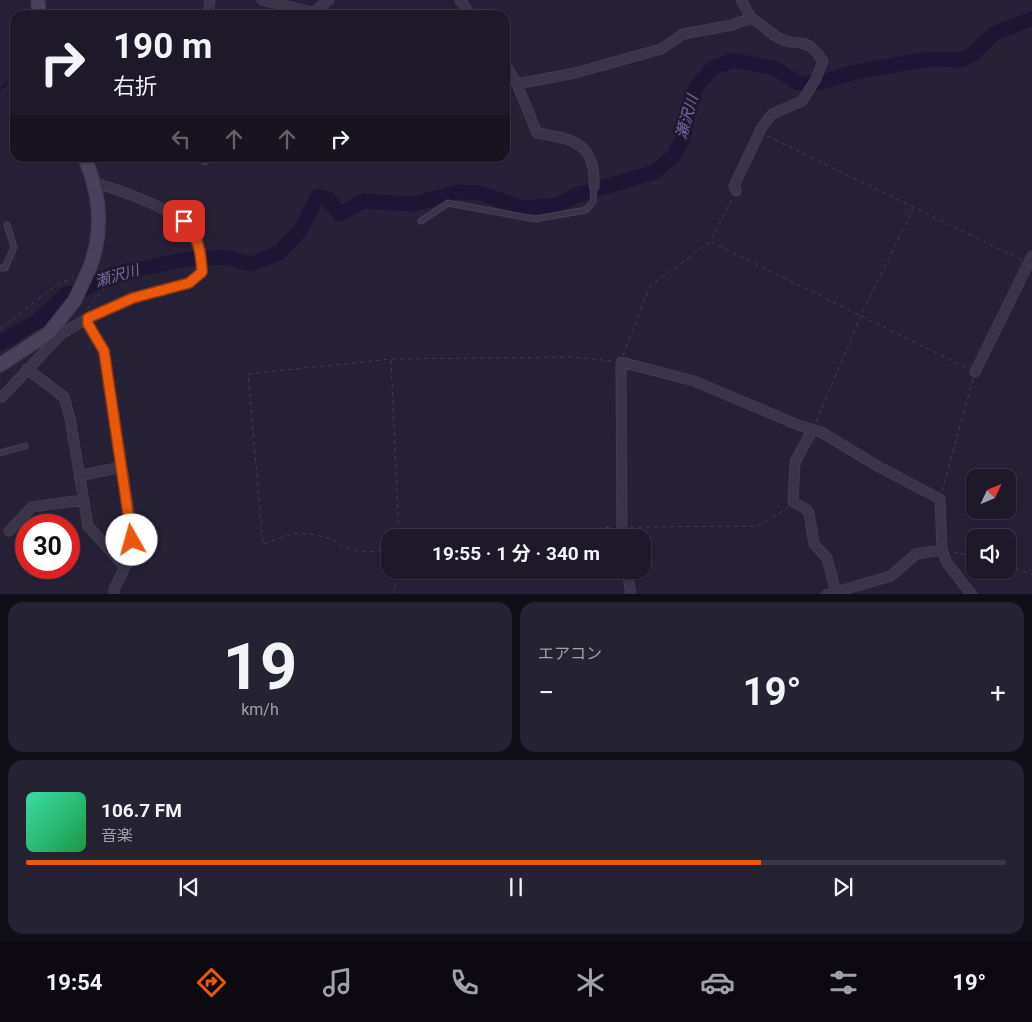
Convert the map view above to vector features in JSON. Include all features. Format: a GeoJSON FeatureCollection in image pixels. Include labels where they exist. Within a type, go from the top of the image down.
{"type":"FeatureCollection","features":[{"type":"Feature","properties":{"kind":"main road"},"geometry":{"type":"LineString","coordinates":[[0,365],[49,332],[75,300],[95,268],[98,195],[87,162]]}},
{"type":"Feature","properties":{"kind":"street"},"geometry":{"type":"LineString","coordinates":[[262,0],[297,10]]}},
{"type":"Feature","properties":{"kind":"street"},"geometry":{"type":"LineString","coordinates":[[316,10],[329,0]]}},
{"type":"Feature","properties":{"kind":"street"},"geometry":{"type":"LineString","coordinates":[[736,191],[734,186],[762,127],[772,114],[802,101],[811,89],[823,61],[815,48],[805,42],[792,42],[777,37],[760,22],[751,18],[741,0]]}},
{"type":"Feature","properties":{"kind":"street"},"geometry":{"type":"LineString","coordinates":[[517,84],[574,73],[661,49],[683,34],[732,26],[751,18]]}},
{"type":"Feature","properties":{"kind":"street"},"geometry":{"type":"LineString","coordinates":[[510,72],[517,84],[537,133],[564,137],[583,148],[594,163],[594,187]]}},
{"type":"Feature","properties":{"kind":"street"},"geometry":{"type":"LineString","coordinates":[[1,399],[61,334],[88,318],[133,298],[189,283],[202,272],[201,250],[194,232],[184,221],[149,203],[116,189],[95,183]]}},
{"type":"Feature","properties":{"kind":"street"},"geometry":{"type":"LineString","coordinates":[[975,372],[1030,260]]}},
{"type":"Feature","properties":{"kind":"street"},"geometry":{"type":"LineString","coordinates":[[88,318],[88,324],[104,351],[134,555],[125,567],[114,594]]}},
{"type":"Feature","properties":{"kind":"street"},"geometry":{"type":"LineString","coordinates":[[622,527],[620,362],[694,380],[821,432],[879,467],[940,499],[942,550],[947,563],[972,594]]}},
{"type":"Feature","properties":{"kind":"street"},"geometry":{"type":"LineString","coordinates":[[27,369],[64,397],[70,418],[82,500],[88,526],[125,567]]}},
{"type":"Feature","properties":{"kind":"street"},"geometry":{"type":"LineString","coordinates":[[813,430],[795,462],[793,502],[806,509],[809,513],[814,544],[827,558],[836,592]]}},
{"type":"Feature","properties":{"kind":"street"},"geometry":{"type":"LineString","coordinates":[[79,476],[121,467]]}},
{"type":"Feature","properties":{"kind":"street"},"geometry":{"type":"LineString","coordinates":[[9,531],[32,507],[82,500]]}},
{"type":"Feature","properties":{"kind":"street"},"geometry":{"type":"LineString","coordinates":[[826,594],[891,576],[916,554],[942,550]]}},
{"type":"Feature","properties":{"kind":"street"},"geometry":{"type":"LineString","coordinates":[[628,579],[631,594]]}},
{"type":"Feature","properties":{"kind":"lane"},"geometry":{"type":"LineString","coordinates":[[422,221],[448,203],[535,219],[586,210],[593,202],[594,187]]}},
{"type":"Feature","properties":{"kind":"lane"},"geometry":{"type":"LineString","coordinates":[[0,268],[5,268],[14,247],[7,225]]}},
{"type":"Feature","properties":{"kind":"lane"},"geometry":{"type":"LineString","coordinates":[[0,452],[25,446]]}},
{"type":"Feature","properties":{"kind":"path"},"geometry":{"type":"LineString","coordinates":[[765,135],[1030,260]]}},
{"type":"Feature","properties":{"kind":"path"},"geometry":{"type":"LineString","coordinates":[[381,551],[361,552],[343,547],[333,539],[295,533],[262,544],[248,374],[391,360],[572,357],[620,362],[650,286],[710,242],[736,191]]}},
{"type":"Feature","properties":{"kind":"path"},"geometry":{"type":"LineString","coordinates":[[813,430],[861,315],[914,206]]}},
{"type":"Feature","properties":{"kind":"path"},"geometry":{"type":"LineString","coordinates":[[710,242],[975,372],[940,499]]}},
{"type":"Feature","properties":{"kind":"path"},"geometry":{"type":"LineString","coordinates":[[88,318],[85,312],[109,283],[95,268]]}},
{"type":"Feature","properties":{"kind":"path"},"geometry":{"type":"LineString","coordinates":[[0,329],[56,285],[77,277]]}},
{"type":"Feature","properties":{"kind":"path"},"geometry":{"type":"LineString","coordinates":[[391,360],[399,529]]}},
{"type":"Feature","properties":{"kind":"path"},"geometry":{"type":"LineString","coordinates":[[599,529],[622,527],[757,526],[791,506],[793,502]]}},
{"type":"Feature","properties":{"kind":"path"},"geometry":{"type":"LineString","coordinates":[[942,550],[966,555]]}},
{"type":"Feature","properties":{"kind":"path"},"geometry":{"type":"LineString","coordinates":[[1016,569],[1032,574]]}},
{"type":"Feature","properties":{"kind":"path"},"geometry":{"type":"LineString","coordinates":[[394,594],[396,579]]}},
{"type":"Feature","properties":{"kind":"waterway","name":"瀬沢川"},"geometry":{"type":"LineString","coordinates":[[0,343],[39,320],[66,294],[82,290],[110,275],[188,259],[225,257],[251,264],[279,253],[300,231],[318,196],[328,199],[340,214],[364,201],[413,204],[458,192],[480,193],[522,208],[558,205],[577,195],[655,172],[674,155],[683,139],[688,112],[696,87],[713,68],[733,60],[774,68],[798,83],[819,83],[851,73],[917,61],[935,59],[962,60],[974,53],[995,33],[1032,19]]}},
{"type":"Feature","properties":{"kind":"waterway"},"geometry":{"type":"LineString","coordinates":[[0,89],[10,80]]}},
{"type":"Feature","properties":{"kind":"route"},"geometry":{"type":"LineString","coordinates":[[132,540],[104,351],[88,324],[88,318],[133,298],[189,283],[202,272],[201,250],[194,232],[184,221]]}}]}
